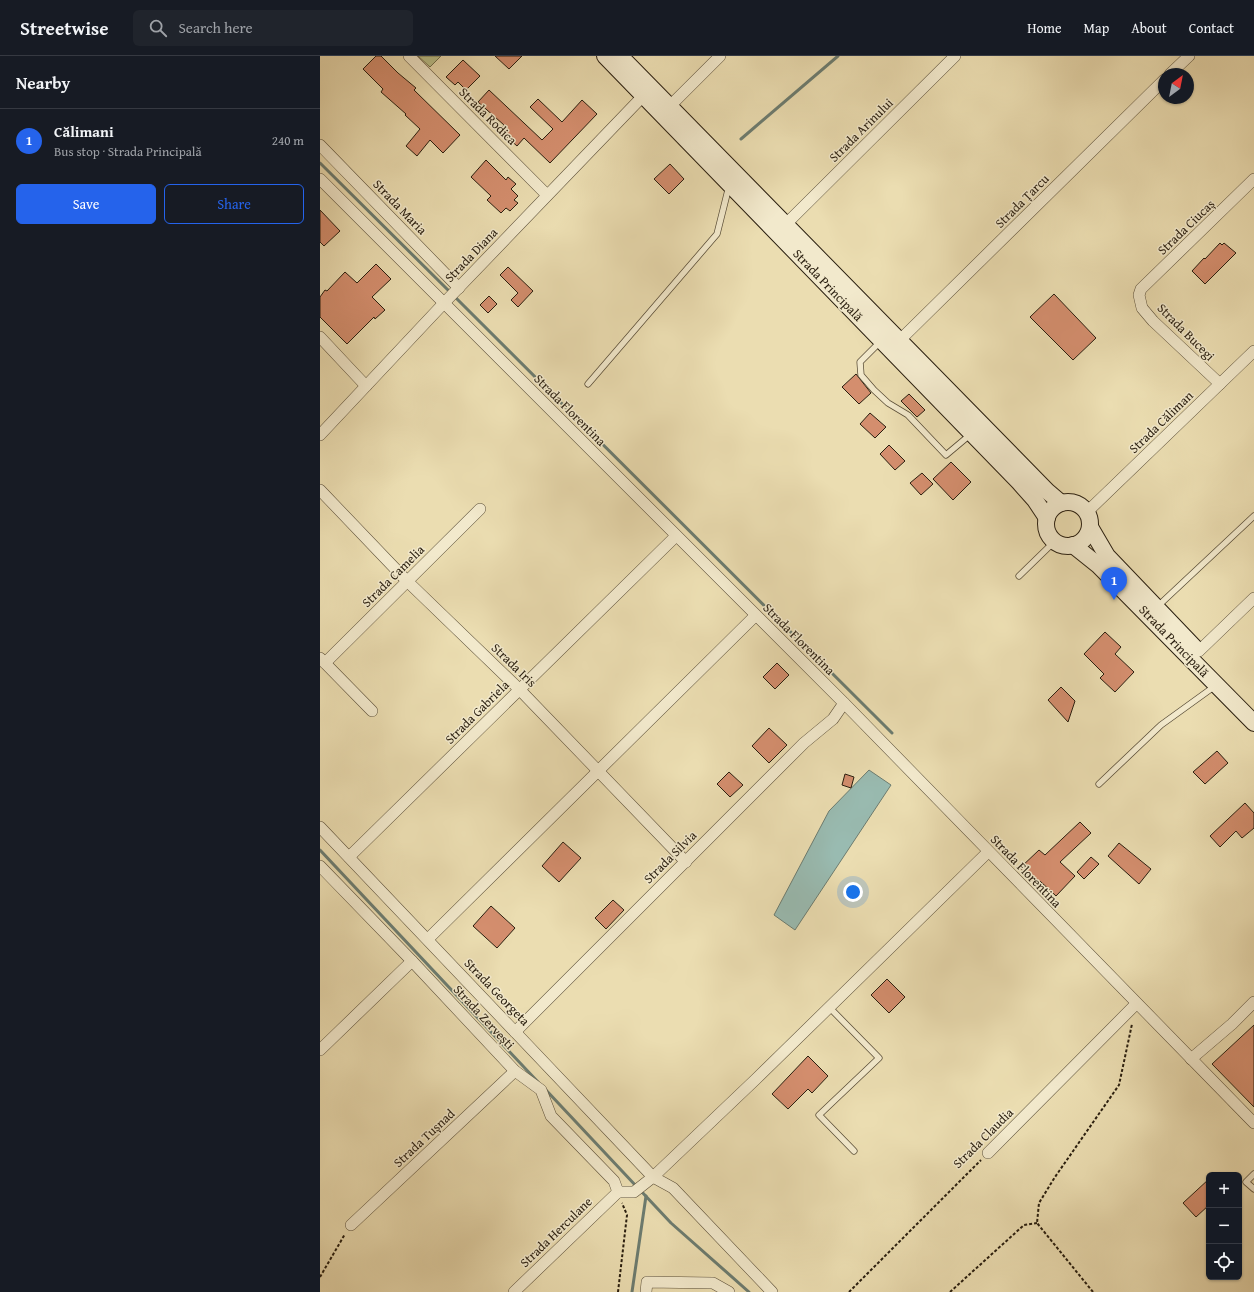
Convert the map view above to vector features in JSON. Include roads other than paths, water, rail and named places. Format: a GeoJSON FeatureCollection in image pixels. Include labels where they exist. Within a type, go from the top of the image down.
{"type":"FeatureCollection","features":[{"type":"Feature","properties":{"kind":"main road","name":"Strada Principală"},"geometry":{"type":"LineString","coordinates":[[605,56],[1019,482],[1035,500],[1047,518]]}},
{"type":"Feature","properties":{"kind":"main road","name":"Strada Principală"},"geometry":{"type":"LineString","coordinates":[[620,56],[899,341],[1047,491],[1061,503]]}},
{"type":"Feature","properties":{"kind":"main road"},"geometry":{"type":"LineString","coordinates":[[1073,502],[1083,508],[1088,520],[1086,536],[1083,540],[1073,545],[1064,545],[1055,541],[1047,531],[1047,518],[1052,509],[1061,503],[1073,502]]}},
{"type":"Feature","properties":{"kind":"main road","name":"Strada Principală"},"geometry":{"type":"LineString","coordinates":[[1088,520],[1107,556],[1254,707]]}},
{"type":"Feature","properties":{"kind":"main road","name":"Strada Principală"},"geometry":{"type":"LineString","coordinates":[[1073,545],[1104,570],[1254,723]]}},
{"type":"Feature","properties":{"kind":"street","name":"Strada Rodica"},"geometry":{"type":"LineString","coordinates":[[410,56],[547,195]]}},
{"type":"Feature","properties":{"kind":"street"},"geometry":{"type":"LineString","coordinates":[[670,106],[720,56]]}},
{"type":"Feature","properties":{"kind":"street","name":"Strada Arinului"},"geometry":{"type":"LineString","coordinates":[[786,224],[955,56]]}},
{"type":"Feature","properties":{"kind":"street"},"geometry":{"type":"LineString","coordinates":[[1176,68],[1188,56]]}},
{"type":"Feature","properties":{"kind":"street","name":"Strada Țarcu"},"geometry":{"type":"LineString","coordinates":[[899,341],[1158,86]]}},
{"type":"Feature","properties":{"kind":"street","name":"Strada Diana"},"geometry":{"type":"LineString","coordinates":[[320,436],[547,195],[644,95]]}},
{"type":"Feature","properties":{"kind":"street","name":"Strada Maria"},"geometry":{"type":"LineString","coordinates":[[320,145],[458,290]]}},
{"type":"Feature","properties":{"kind":"street","name":"Strada Florentina"},"geometry":{"type":"LineString","coordinates":[[320,179],[446,302],[755,616],[844,703],[1136,1004],[1254,1123]]}},
{"type":"Feature","properties":{"kind":"street","name":"Strada Ciucaș"},"geometry":{"type":"LineString","coordinates":[[1139,295],[1141,289],[1254,179]]}},
{"type":"Feature","properties":{"kind":"street","name":"Strada Bucegi"},"geometry":{"type":"LineString","coordinates":[[1139,295],[1142,308],[1153,321],[1220,384]]}},
{"type":"Feature","properties":{"kind":"street"},"geometry":{"type":"LineString","coordinates":[[320,337],[366,386]]}},
{"type":"Feature","properties":{"kind":"street","name":"Strada Căliman"},"geometry":{"type":"LineString","coordinates":[[1088,520],[1254,351]]}},
{"type":"Feature","properties":{"kind":"street","name":"Strada Iris"},"geometry":{"type":"LineString","coordinates":[[320,490],[407,581],[519,689],[686,862]]}},
{"type":"Feature","properties":{"kind":"street","name":"Strada Camelia"},"geometry":{"type":"LineString","coordinates":[[322,660],[407,581],[480,509]]}},
{"type":"Feature","properties":{"kind":"street","name":"Strada Gabriela"},"geometry":{"type":"LineString","coordinates":[[350,857],[676,536]]}},
{"type":"Feature","properties":{"kind":"street"},"geometry":{"type":"LineString","coordinates":[[1199,651],[1254,598]]}},
{"type":"Feature","properties":{"kind":"street"},"geometry":{"type":"LineString","coordinates":[[428,939],[755,616]]}},
{"type":"Feature","properties":{"kind":"street"},"geometry":{"type":"LineString","coordinates":[[322,660],[372,710]]}},
{"type":"Feature","properties":{"kind":"street","name":"Strada Silvia"},"geometry":{"type":"LineString","coordinates":[[515,1032],[804,743],[833,719],[844,703]]}},
{"type":"Feature","properties":{"kind":"street","name":"Strada Georgeta"},"geometry":{"type":"LineString","coordinates":[[320,826],[653,1177],[673,1188],[772,1292]]}},
{"type":"Feature","properties":{"kind":"street"},"geometry":{"type":"LineString","coordinates":[[618,1192],[634,1192],[653,1177],[988,852]]}},
{"type":"Feature","properties":{"kind":"street","name":"Strada Zervești"},"geometry":{"type":"LineString","coordinates":[[320,866],[515,1071],[541,1090],[551,1116],[614,1181],[618,1192]]}},
{"type":"Feature","properties":{"kind":"street"},"geometry":{"type":"LineString","coordinates":[[320,1050],[412,961]]}},
{"type":"Feature","properties":{"kind":"street"},"geometry":{"type":"LineString","coordinates":[[1191,1059],[1232,1024],[1254,1002]]}},
{"type":"Feature","properties":{"kind":"street","name":"Strada Claudia"},"geometry":{"type":"LineString","coordinates":[[988,1154],[1136,1004]]}},
{"type":"Feature","properties":{"kind":"street","name":"Strada Tușnad"},"geometry":{"type":"LineString","coordinates":[[351,1224],[515,1071]]}},
{"type":"Feature","properties":{"kind":"street","name":"Strada Herculane"},"geometry":{"type":"LineString","coordinates":[[514,1292],[618,1192]]}},
{"type":"Feature","properties":{"kind":"street"},"geometry":{"type":"LineString","coordinates":[[647,1287],[713,1283],[729,1292]]}},
{"type":"Feature","properties":{"kind":"lane"},"geometry":{"type":"LineString","coordinates":[[588,384],[717,234],[730,184]]}},
{"type":"Feature","properties":{"kind":"lane"},"geometry":{"type":"LineString","coordinates":[[882,340],[860,362],[861,375],[874,390],[888,403],[908,415],[946,455],[971,434]]}},
{"type":"Feature","properties":{"kind":"lane"},"geometry":{"type":"LineString","coordinates":[[1157,607],[1254,516]]}},
{"type":"Feature","properties":{"kind":"lane"},"geometry":{"type":"LineString","coordinates":[[1019,576],[1055,541]]}},
{"type":"Feature","properties":{"kind":"lane"},"geometry":{"type":"LineString","coordinates":[[1099,784],[1161,725],[1216,685]]}},
{"type":"Feature","properties":{"kind":"lane"},"geometry":{"type":"LineString","coordinates":[[829,1007],[878,1058],[819,1115],[854,1151]]}},
{"type":"Feature","properties":{"kind":"lane"},"geometry":{"type":"LineString","coordinates":[[1254,1174],[1246,1182],[1254,1190]]}},
{"type":"Feature","properties":{"kind":"water"},"geometry":{"type":"Polygon","coordinates":[[[869,770],[891,785],[795,930],[774,915],[829,811],[869,770]]]}},
{"type":"Feature","properties":{"kind":"waterway"},"geometry":{"type":"LineString","coordinates":[[741,139],[838,56]]}},
{"type":"Feature","properties":{"kind":"waterway"},"geometry":{"type":"LineString","coordinates":[[320,163],[450,292]]}},
{"type":"Feature","properties":{"kind":"waterway"},"geometry":{"type":"LineString","coordinates":[[454,296],[892,733]]}},
{"type":"Feature","properties":{"kind":"waterway"},"geometry":{"type":"LineString","coordinates":[[320,850],[538,1082]]}},
{"type":"Feature","properties":{"kind":"waterway"},"geometry":{"type":"LineString","coordinates":[[545,1089],[637,1187]]}},
{"type":"Feature","properties":{"kind":"waterway"},"geometry":{"type":"LineString","coordinates":[[641,1191],[671,1223],[749,1292]]}},
{"type":"Feature","properties":{"kind":"waterway"},"geometry":{"type":"LineString","coordinates":[[632,1292],[646,1196]]}},
{"type":"Feature","properties":{"kind":"place","name":"Călimani"},"geometry":{"type":"Point","coordinates":[1114,600]}}]}
